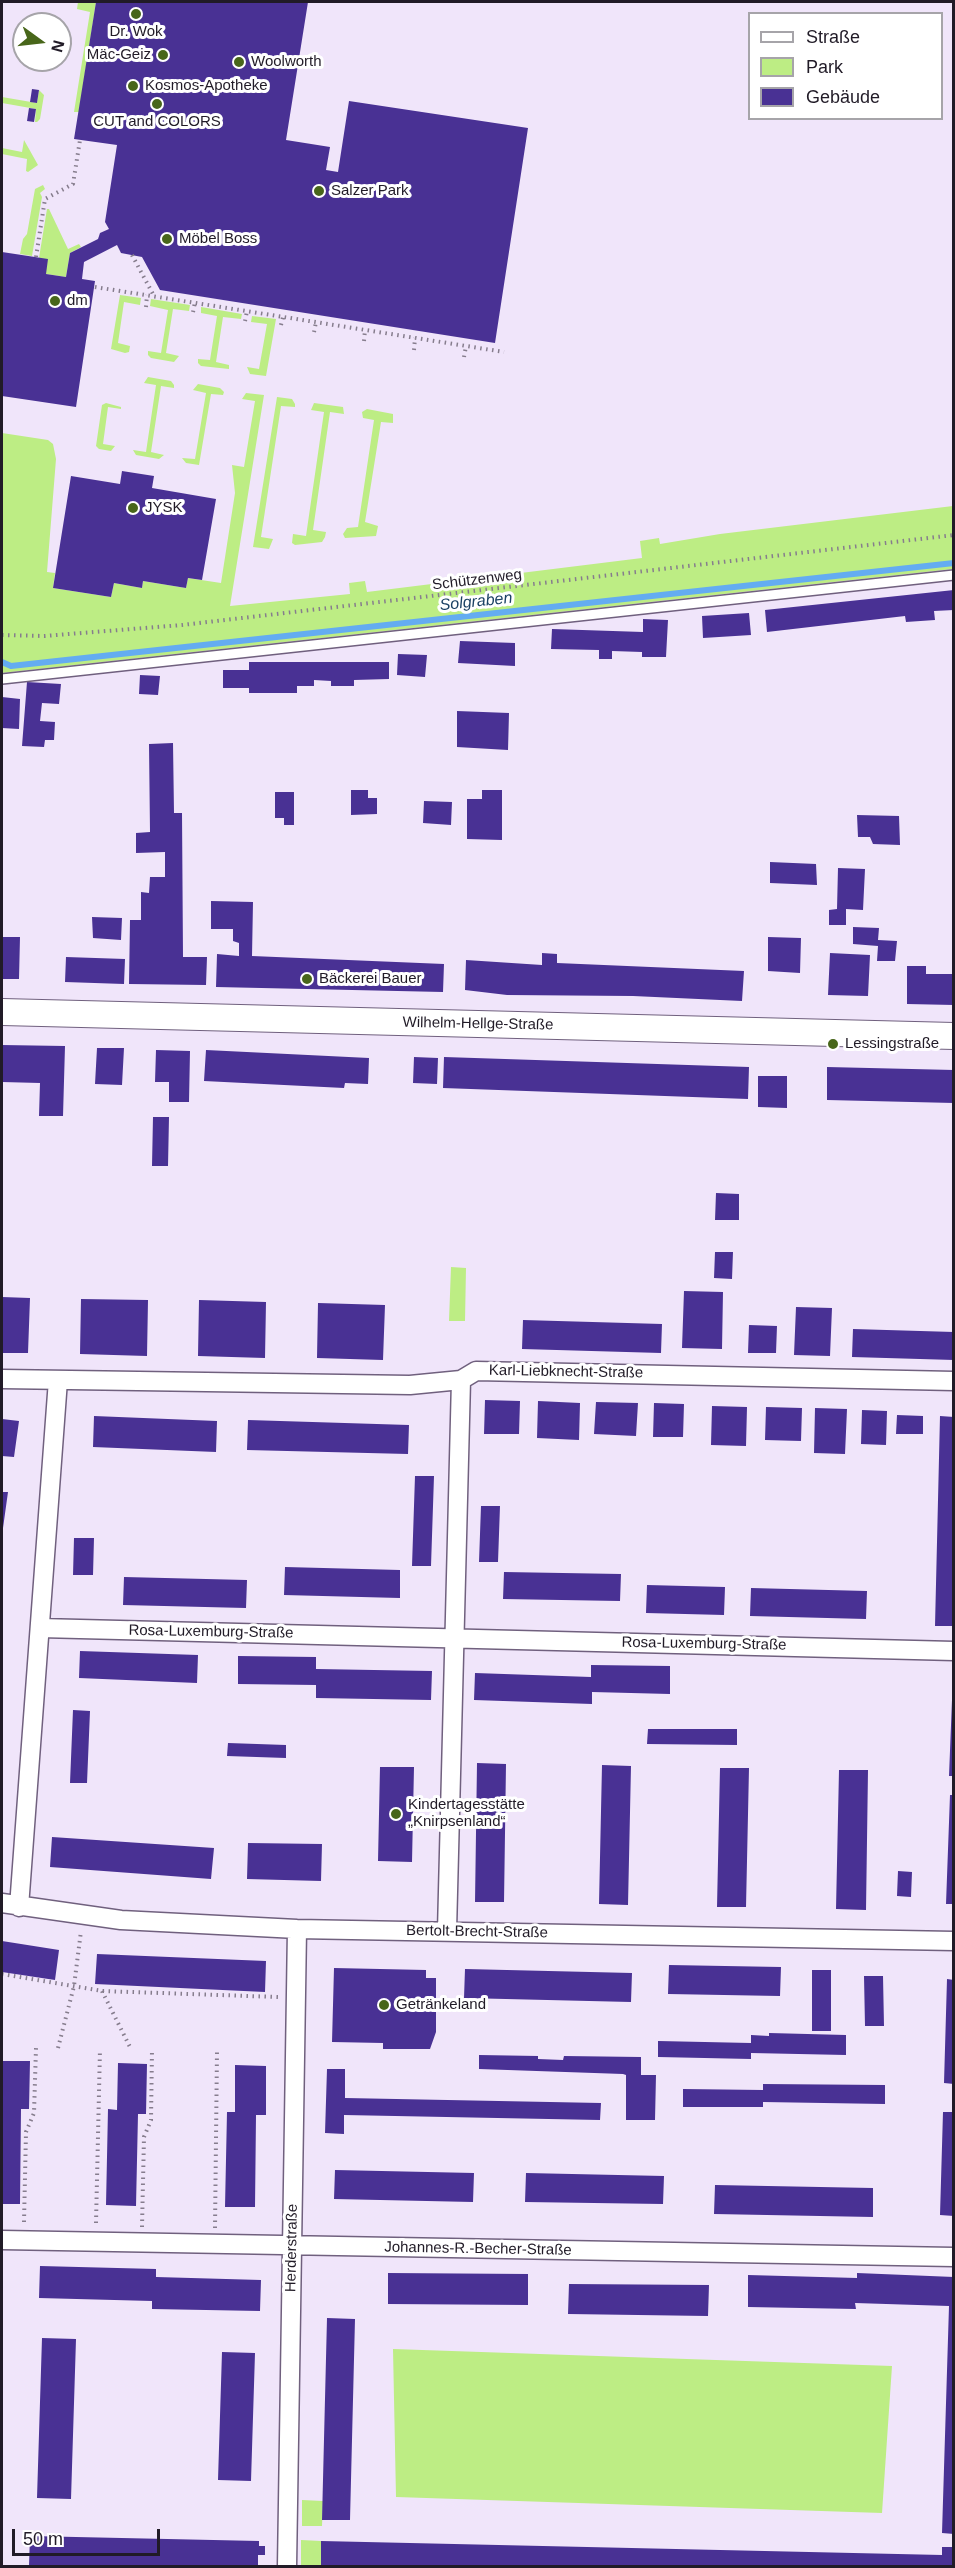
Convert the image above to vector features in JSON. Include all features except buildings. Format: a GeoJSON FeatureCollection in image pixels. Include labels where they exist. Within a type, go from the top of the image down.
{"type":"FeatureCollection","features":[{"type":"Feature","properties":{"kind":"main road","name":"Wilhelm-Hellge-Straße"},"geometry":{"type":"LineString","coordinates":[[2,1012],[954,1036]]}},
{"type":"Feature","properties":{"kind":"street","name":"Karl-Liebknecht-Straße"},"geometry":{"type":"LineString","coordinates":[[2,1379],[410,1385],[460,1380],[476,1371],[954,1381]]}},
{"type":"Feature","properties":{"kind":"street"},"geometry":{"type":"LineString","coordinates":[[10,1905],[40,1628],[58,1380]]}},
{"type":"Feature","properties":{"kind":"street"},"geometry":{"type":"LineString","coordinates":[[447,1931],[460,1380]]}},
{"type":"Feature","properties":{"kind":"street","name":"Rosa-Luxemburg-Straße"},"geometry":{"type":"LineString","coordinates":[[40,1628],[954,1651]]}},
{"type":"Feature","properties":{"kind":"street","name":"Bertolt-Brecht-Straße"},"geometry":{"type":"LineString","coordinates":[[10,1905],[121,1920],[297,1929],[954,1941]]}},
{"type":"Feature","properties":{"kind":"street","name":"Herderstraße"},"geometry":{"type":"LineString","coordinates":[[287,2566],[297,1929]]}},
{"type":"Feature","properties":{"kind":"street","name":"Johannes-R.-Becher-Straße"},"geometry":{"type":"LineString","coordinates":[[2,2240],[954,2257]]}},
{"type":"Feature","properties":{"kind":"lane"},"geometry":{"type":"LineString","coordinates":[[2,679],[954,575]]}},
{"type":"Feature","properties":{"kind":"path"},"geometry":{"type":"LineString","coordinates":[[36,257],[45,199],[72,184],[80,140]]}},
{"type":"Feature","properties":{"kind":"path"},"geometry":{"type":"LineString","coordinates":[[132,255],[154,296]]}},
{"type":"Feature","properties":{"kind":"path"},"geometry":{"type":"LineString","coordinates":[[95,287],[504,352]]}},
{"type":"Feature","properties":{"kind":"path"},"geometry":{"type":"LineString","coordinates":[[146,307],[147,295]]}},
{"type":"Feature","properties":{"kind":"path"},"geometry":{"type":"LineString","coordinates":[[193,312],[195,303]]}},
{"type":"Feature","properties":{"kind":"path"},"geometry":{"type":"LineString","coordinates":[[245,321],[247,311]]}},
{"type":"Feature","properties":{"kind":"path"},"geometry":{"type":"LineString","coordinates":[[281,325],[283,316]]}},
{"type":"Feature","properties":{"kind":"path"},"geometry":{"type":"LineString","coordinates":[[314,332],[316,322]]}},
{"type":"Feature","properties":{"kind":"path"},"geometry":{"type":"LineString","coordinates":[[364,341],[365,330]]}},
{"type":"Feature","properties":{"kind":"path"},"geometry":{"type":"LineString","coordinates":[[414,350],[415,338]]}},
{"type":"Feature","properties":{"kind":"path"},"geometry":{"type":"LineString","coordinates":[[464,357],[466,346]]}},
{"type":"Feature","properties":{"kind":"path","name":"Schützenweg"},"geometry":{"type":"LineString","coordinates":[[2,635],[44,636],[182,625],[954,535]]}},
{"type":"Feature","properties":{"kind":"path"},"geometry":{"type":"LineString","coordinates":[[58,2048],[74,1986],[82,1916]]}},
{"type":"Feature","properties":{"kind":"path"},"geometry":{"type":"LineString","coordinates":[[2,1974],[102,1991],[296,1998]]}},
{"type":"Feature","properties":{"kind":"path"},"geometry":{"type":"LineString","coordinates":[[102,1991],[131,2049]]}},
{"type":"Feature","properties":{"kind":"path"},"geometry":{"type":"LineString","coordinates":[[24,2241],[26,2132],[34,2114],[36,2048]]}},
{"type":"Feature","properties":{"kind":"path"},"geometry":{"type":"LineString","coordinates":[[96,2242],[100,2049]]}},
{"type":"Feature","properties":{"kind":"path"},"geometry":{"type":"LineString","coordinates":[[142,2242],[144,2137],[151,2120],[152,2050]]}},
{"type":"Feature","properties":{"kind":"path"},"geometry":{"type":"LineString","coordinates":[[215,2244],[218,2051]]}},
{"type":"Feature","properties":{"kind":"green space"},"geometry":{"type":"Polygon","coordinates":[[[78,2],[96,2],[79,112],[74,112],[90,12],[77,9],[78,2]]]}},
{"type":"Feature","properties":{"kind":"green space"},"geometry":{"type":"Polygon","coordinates":[[[39,90],[44,95],[40,119],[37,122],[35,122],[36,109],[2,103],[2,97],[37,103],[39,90]]]}},
{"type":"Feature","properties":{"kind":"green space"},"geometry":{"type":"Polygon","coordinates":[[[24,140],[38,165],[28,172],[26,171],[27,159],[2,154],[2,148],[22,152],[24,140]]]}},
{"type":"Feature","properties":{"kind":"green space"},"geometry":{"type":"Polygon","coordinates":[[[43,185],[45,189],[40,193],[42,197],[32,256],[20,254],[23,239],[27,234],[35,189],[43,185]]]}},
{"type":"Feature","properties":{"kind":"green space"},"geometry":{"type":"Polygon","coordinates":[[[47,209],[68,249],[79,244],[81,247],[70,253],[66,277],[46,274],[39,258],[47,209]]]}},
{"type":"Feature","properties":{"kind":"green space"},"geometry":{"type":"Polygon","coordinates":[[[120,295],[141,298],[140,305],[124,302],[118,343],[130,346],[129,352],[125,353],[111,349],[120,295]]]}},
{"type":"Feature","properties":{"kind":"green space"},"geometry":{"type":"Polygon","coordinates":[[[151,299],[190,305],[189,311],[173,309],[166,353],[179,356],[174,362],[151,358],[148,355],[148,351],[161,353],[168,310],[150,306],[151,299]]]}},
{"type":"Feature","properties":{"kind":"green space"},"geometry":{"type":"Polygon","coordinates":[[[201,307],[242,314],[241,319],[223,317],[216,362],[229,365],[229,369],[201,366],[198,363],[198,359],[210,360],[217,316],[201,313],[201,307]]]}},
{"type":"Feature","properties":{"kind":"green space"},"geometry":{"type":"Polygon","coordinates":[[[252,316],[276,319],[266,376],[250,374],[247,367],[259,369],[267,324],[251,322],[252,316]]]}},
{"type":"Feature","properties":{"kind":"green space"},"geometry":{"type":"Polygon","coordinates":[[[148,377],[171,381],[174,385],[174,388],[161,386],[151,452],[164,455],[159,459],[136,455],[133,450],[146,452],[156,385],[144,383],[148,377]]]}},
{"type":"Feature","properties":{"kind":"green space"},"geometry":{"type":"Polygon","coordinates":[[[198,384],[220,388],[224,392],[223,395],[211,394],[199,465],[186,463],[182,458],[195,459],[206,393],[193,390],[198,384]]]}},
{"type":"Feature","properties":{"kind":"green space"},"geometry":{"type":"Polygon","coordinates":[[[246,393],[264,395],[230,606],[350,594],[349,583],[365,581],[367,592],[642,558],[640,541],[659,538],[660,544],[720,534],[953,506],[953,569],[2,673],[2,433],[48,440],[53,444],[56,459],[47,572],[55,573],[53,588],[111,597],[114,583],[142,588],[143,581],[186,588],[188,578],[221,583],[235,493],[232,465],[244,467],[255,401],[242,399],[246,393]]]}},
{"type":"Feature","properties":{"kind":"green space"},"geometry":{"type":"Polygon","coordinates":[[[277,397],[292,399],[295,407],[281,406],[261,537],[273,539],[269,549],[253,547],[277,397]]]}},
{"type":"Feature","properties":{"kind":"green space"},"geometry":{"type":"Polygon","coordinates":[[[106,403],[121,407],[121,409],[108,407],[103,444],[115,446],[111,451],[99,449],[96,446],[102,405],[106,403]]]}},
{"type":"Feature","properties":{"kind":"green space"},"geometry":{"type":"Polygon","coordinates":[[[314,403],[343,407],[344,414],[330,412],[313,530],[326,532],[325,537],[322,542],[295,545],[292,543],[293,534],[306,536],[324,412],[311,410],[314,403]]]}},
{"type":"Feature","properties":{"kind":"green space"},"geometry":{"type":"Polygon","coordinates":[[[367,409],[393,414],[393,423],[381,422],[365,522],[378,526],[376,536],[345,538],[343,534],[347,528],[358,527],[374,420],[363,418],[362,412],[367,409]]]}},
{"type":"Feature","properties":{"kind":"green space"},"geometry":{"type":"Polygon","coordinates":[[[451,1267],[466,1268],[465,1321],[449,1321],[451,1267]]]}},
{"type":"Feature","properties":{"kind":"green space"},"geometry":{"type":"Polygon","coordinates":[[[393,2349],[892,2366],[882,2513],[396,2497],[393,2349]]]}},
{"type":"Feature","properties":{"kind":"green space"},"geometry":{"type":"Polygon","coordinates":[[[302,2500],[323,2501],[322,2526],[302,2526],[302,2500]]]}},
{"type":"Feature","properties":{"kind":"green space"},"geometry":{"type":"Polygon","coordinates":[[[301,2540],[321,2541],[321,2566],[301,2566],[301,2540]]]}},
{"type":"Feature","properties":{"kind":"waterway","name":"Solgraben"},"geometry":{"type":"LineString","coordinates":[[2,662],[11,666],[954,563]]}},
{"type":"Feature","properties":{"kind":"place","name":"Dr. Wok"},"geometry":{"type":"Point","coordinates":[136,14]}},
{"type":"Feature","properties":{"kind":"place","name":"Mäc-Geiz"},"geometry":{"type":"Point","coordinates":[163,55]}},
{"type":"Feature","properties":{"kind":"place","name":"Woolworth"},"geometry":{"type":"Point","coordinates":[239,62]}},
{"type":"Feature","properties":{"kind":"place","name":"Kosmos-Apotheke"},"geometry":{"type":"Point","coordinates":[133,86]}},
{"type":"Feature","properties":{"kind":"place","name":"CUT and COLORS"},"geometry":{"type":"Point","coordinates":[157,104]}},
{"type":"Feature","properties":{"kind":"place","name":"Salzer Park"},"geometry":{"type":"Point","coordinates":[319,191]}},
{"type":"Feature","properties":{"kind":"place","name":"Möbel Boss"},"geometry":{"type":"Point","coordinates":[167,239]}},
{"type":"Feature","properties":{"kind":"place","name":"dm"},"geometry":{"type":"Point","coordinates":[55,301]}},
{"type":"Feature","properties":{"kind":"place","name":"JYSK"},"geometry":{"type":"Point","coordinates":[133,508]}},
{"type":"Feature","properties":{"kind":"place","name":"Bäckerei Bauer"},"geometry":{"type":"Point","coordinates":[307,979]}},
{"type":"Feature","properties":{"kind":"place","name":"Lessingstraße"},"geometry":{"type":"Point","coordinates":[833,1044]}},
{"type":"Feature","properties":{"kind":"place","name":"Kindertagesstätte „Knirpsenland“"},"geometry":{"type":"Point","coordinates":[396,1814]}},
{"type":"Feature","properties":{"kind":"place","name":"Getränkeland"},"geometry":{"type":"Point","coordinates":[384,2005]}}]}
